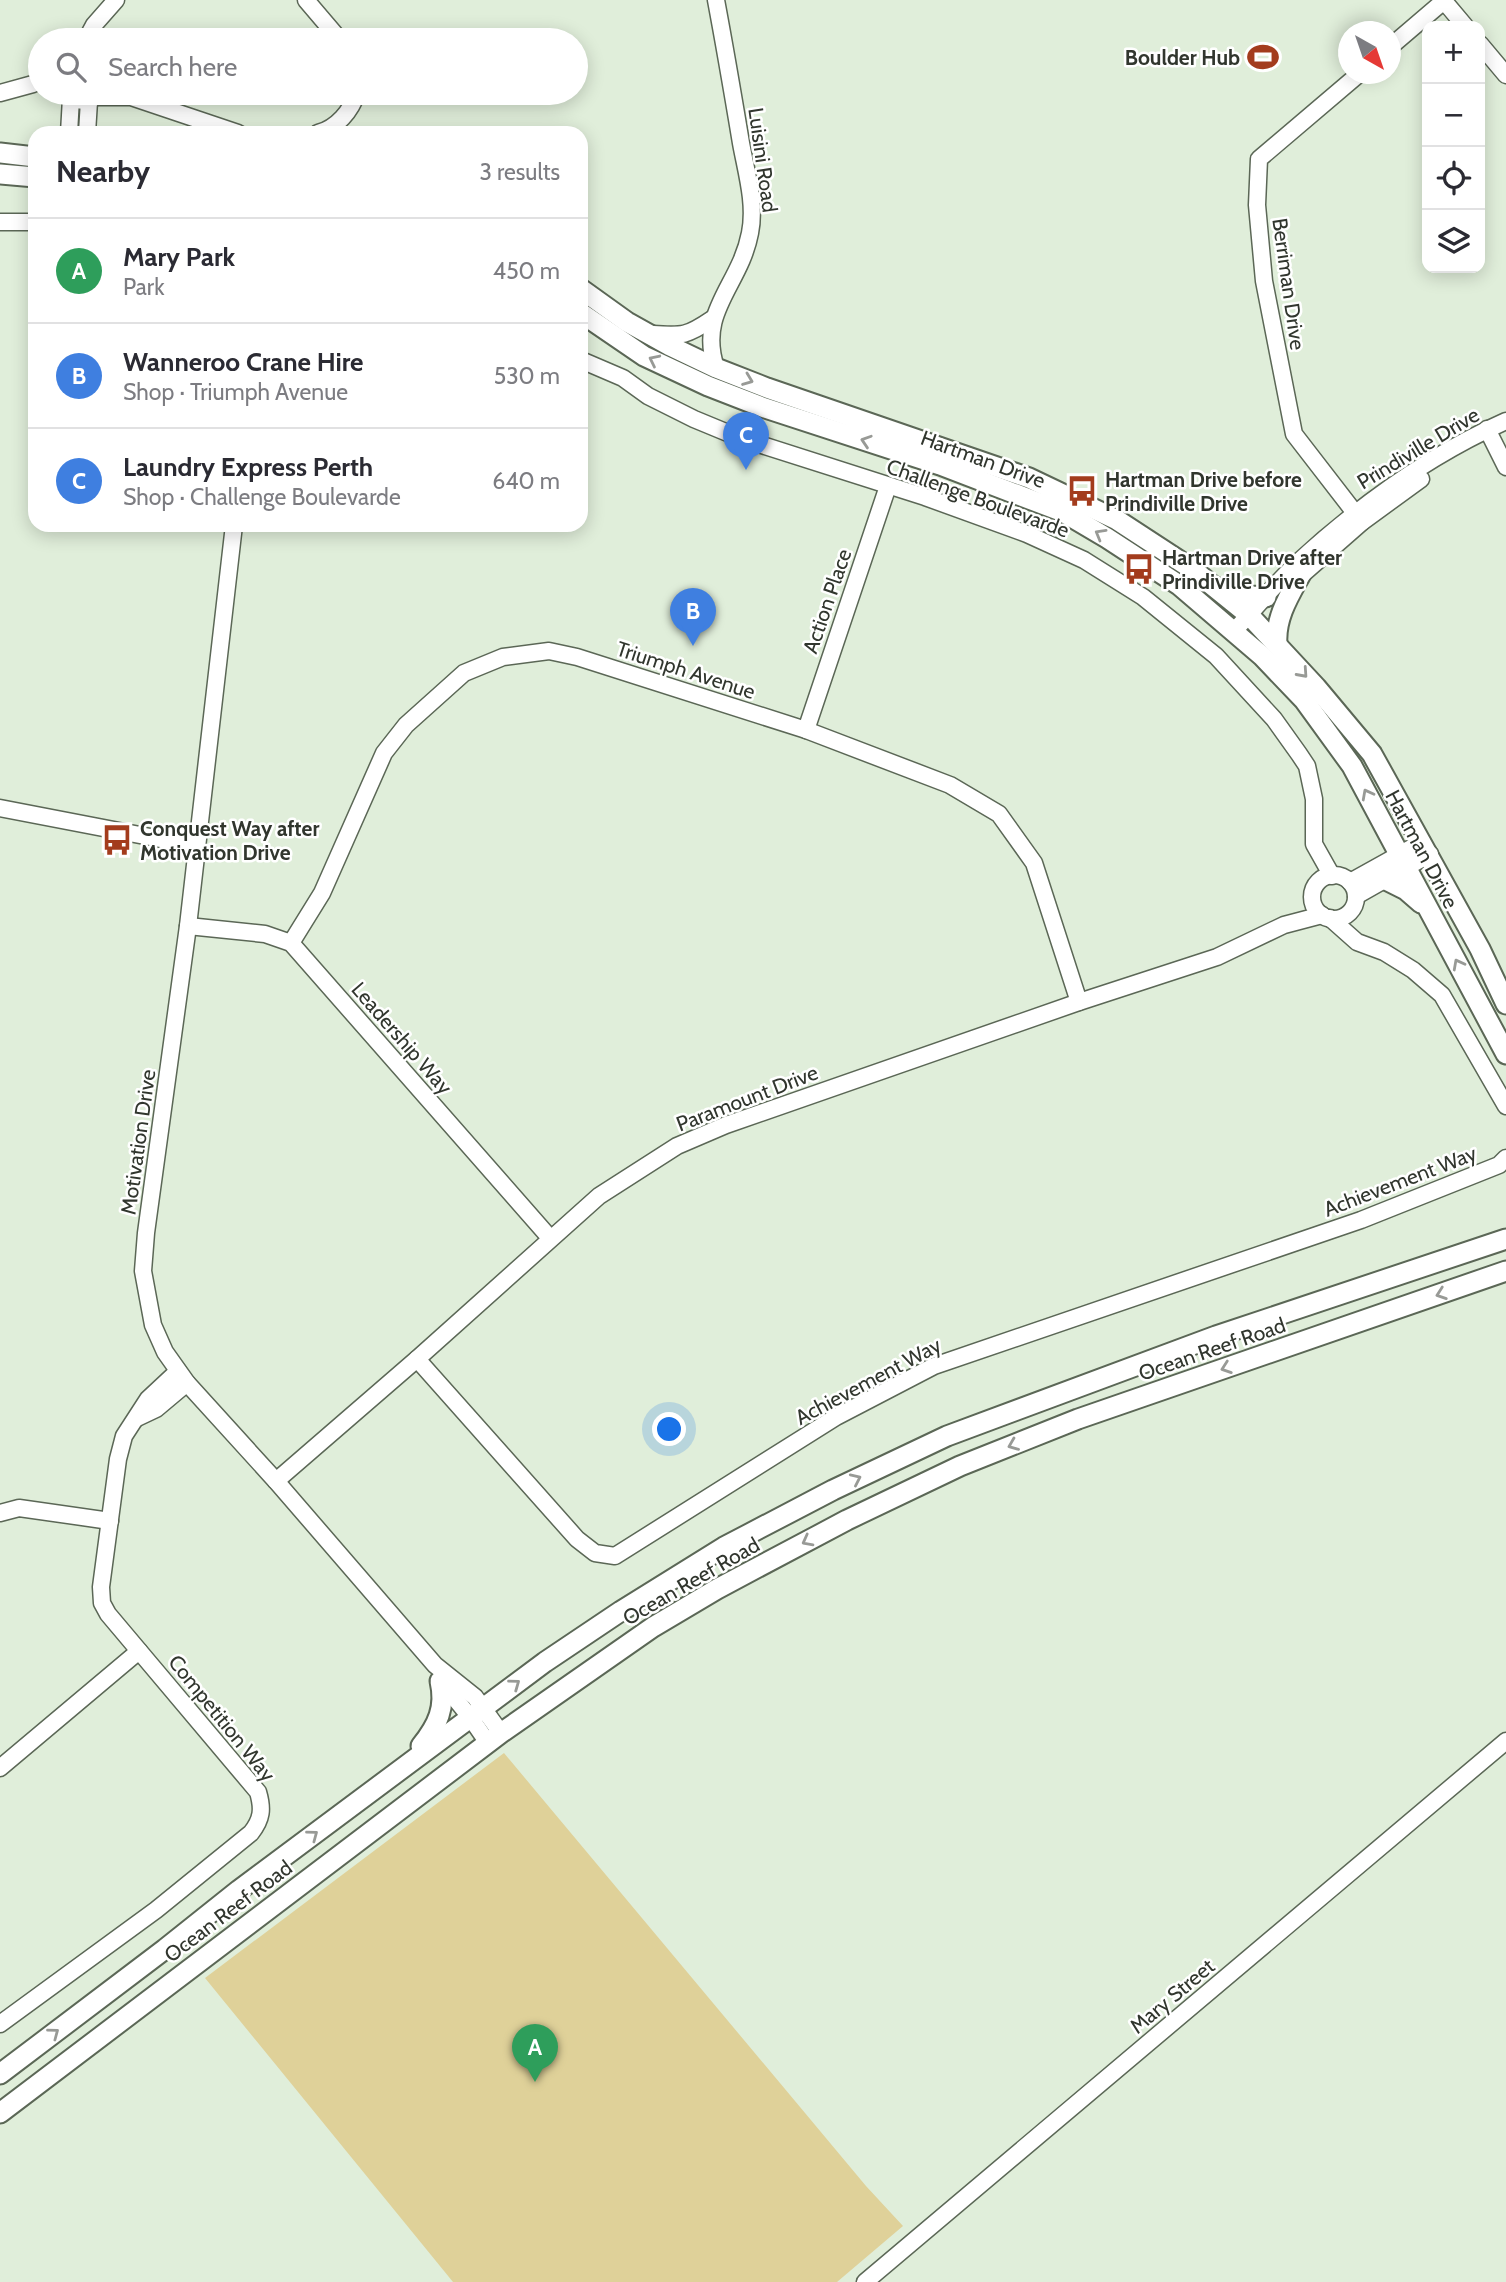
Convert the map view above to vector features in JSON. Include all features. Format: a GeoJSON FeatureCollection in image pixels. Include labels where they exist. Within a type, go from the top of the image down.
{"type":"FeatureCollection","features":[{"type":"Feature","properties":{"kind":"main road"},"geometry":{"type":"LineString","coordinates":[[1,153],[28,148]]}},
{"type":"Feature","properties":{"kind":"main road"},"geometry":{"type":"LineString","coordinates":[[1,153],[28,157]]}},
{"type":"Feature","properties":{"kind":"main road"},"geometry":{"type":"LineString","coordinates":[[0,174],[28,176]]}},
{"type":"Feature","properties":{"kind":"main road","name":"Hartman Drive"},"geometry":{"type":"LineString","coordinates":[[588,294],[649,334],[716,368],[1029,478],[1117,520],[1192,569],[1253,619],[1372,754],[1480,949],[1506,1006]]}},
{"type":"Feature","properties":{"kind":"main road","name":"Hartman Drive"},"geometry":{"type":"LineString","coordinates":[[588,318],[644,356],[708,386],[762,407],[940,466],[1062,512],[1179,585],[1238,635],[1304,700],[1344,755],[1495,1022],[1506,1054]]}},
{"type":"Feature","properties":{"kind":"main road"},"geometry":{"type":"LineString","coordinates":[[1277,644],[1276,629],[1280,617],[1301,574]]}},
{"type":"Feature","properties":{"kind":"main road"},"geometry":{"type":"LineString","coordinates":[[1211,584],[1252,596],[1266,597]]}},
{"type":"Feature","properties":{"kind":"main road"},"geometry":{"type":"LineString","coordinates":[[1385,880],[1406,890],[1430,911]]}},
{"type":"Feature","properties":{"kind":"main road"},"geometry":{"type":"LineString","coordinates":[[1480,949],[1506,977]]}},
{"type":"Feature","properties":{"kind":"main road"},"geometry":{"type":"LineString","coordinates":[[1366,1285],[1430,1252],[1506,1226]]}},
{"type":"Feature","properties":{"kind":"main road","name":"Ocean Reef Road"},"geometry":{"type":"LineString","coordinates":[[0,2074],[477,1712],[621,1611],[724,1547],[833,1490],[959,1432],[1216,1336],[1506,1239]]}},
{"type":"Feature","properties":{"kind":"main road","name":"Ocean Reef Road"},"geometry":{"type":"LineString","coordinates":[[0,2113],[495,1738],[633,1640],[717,1589],[847,1520],[960,1466],[1078,1419],[1506,1271]]}},
{"type":"Feature","properties":{"kind":"main road"},"geometry":{"type":"LineString","coordinates":[[399,1770],[430,1735],[439,1719],[444,1696],[437,1673]]}},
{"type":"Feature","properties":{"kind":"street"},"geometry":{"type":"LineString","coordinates":[[97,28],[116,0]]}},
{"type":"Feature","properties":{"kind":"street"},"geometry":{"type":"LineString","coordinates":[[306,0],[330,28]]}},
{"type":"Feature","properties":{"kind":"street","name":"Luisini Road"},"geometry":{"type":"LineString","coordinates":[[716,0],[751,198],[751,231],[739,269],[712,319],[710,350],[716,368]]}},
{"type":"Feature","properties":{"kind":"street"},"geometry":{"type":"LineString","coordinates":[[1401,38],[1444,1],[1461,21]]}},
{"type":"Feature","properties":{"kind":"street"},"geometry":{"type":"LineString","coordinates":[[1485,50],[1506,75]]}},
{"type":"Feature","properties":{"kind":"street","name":"Berriman Drive"},"geometry":{"type":"LineString","coordinates":[[1347,84],[1259,159],[1257,205],[1264,281],[1294,434],[1358,517]]}},
{"type":"Feature","properties":{"kind":"street"},"geometry":{"type":"LineString","coordinates":[[0,93],[28,86]]}},
{"type":"Feature","properties":{"kind":"street"},"geometry":{"type":"LineString","coordinates":[[67,105],[68,126]]}},
{"type":"Feature","properties":{"kind":"street"},"geometry":{"type":"LineString","coordinates":[[89,126],[93,105]]}},
{"type":"Feature","properties":{"kind":"street"},"geometry":{"type":"LineString","coordinates":[[157,105],[218,126]]}},
{"type":"Feature","properties":{"kind":"street"},"geometry":{"type":"LineString","coordinates":[[333,126],[353,105]]}},
{"type":"Feature","properties":{"kind":"street"},"geometry":{"type":"LineString","coordinates":[[0,222],[28,222]]}},
{"type":"Feature","properties":{"kind":"street"},"geometry":{"type":"LineString","coordinates":[[649,334],[678,336],[693,332],[712,319]]}},
{"type":"Feature","properties":{"kind":"street","name":"Challenge Boulevarde"},"geometry":{"type":"LineString","coordinates":[[588,363],[623,378],[648,396],[694,419],[740,438],[925,497],[1027,534],[1084,560],[1143,597],[1216,656],[1273,719],[1307,766],[1314,799],[1314,844],[1311,853],[1315,888]]}},
{"type":"Feature","properties":{"kind":"street","name":"Prindiville Drive"},"geometry":{"type":"LineString","coordinates":[[1253,619],[1266,597],[1294,566],[1358,517],[1406,475],[1495,433],[1506,421]]}},
{"type":"Feature","properties":{"kind":"street"},"geometry":{"type":"LineString","coordinates":[[1495,433],[1506,467]]}},
{"type":"Feature","properties":{"kind":"street","name":"Action Place"},"geometry":{"type":"LineString","coordinates":[[806,730],[888,486]]}},
{"type":"Feature","properties":{"kind":"street","name":"Prindiville Drive"},"geometry":{"type":"LineString","coordinates":[[1238,635],[1358,517]]}},
{"type":"Feature","properties":{"kind":"street","name":"Motivation Drive"},"geometry":{"type":"LineString","coordinates":[[233,532],[188,926],[143,1271],[153,1325],[164,1352],[182,1377],[276,1481],[437,1673],[477,1712],[495,1738]]}},
{"type":"Feature","properties":{"kind":"street","name":"Triumph Avenue"},"geometry":{"type":"LineString","coordinates":[[291,943],[322,893],[384,753],[406,725],[464,673],[503,657],[549,651],[577,657],[806,730],[950,785],[999,814],[1034,863],[1079,1002]]}},
{"type":"Feature","properties":{"kind":"street"},"geometry":{"type":"LineString","coordinates":[[0,810],[197,846]]}},
{"type":"Feature","properties":{"kind":"street","name":"Challenge Boulevarde"},"geometry":{"type":"LineString","coordinates":[[1314,844],[1332,876]]}},
{"type":"Feature","properties":{"kind":"street"},"geometry":{"type":"LineString","coordinates":[[1326,917],[1338,919],[1346,915],[1353,895],[1426,848]]}},
{"type":"Feature","properties":{"kind":"street"},"geometry":{"type":"LineString","coordinates":[[1353,895],[1385,880],[1403,861]]}},
{"type":"Feature","properties":{"kind":"street"},"geometry":{"type":"LineString","coordinates":[[1370,946],[1361,932],[1353,895],[1342,877],[1323,879],[1315,888],[1316,909],[1357,942],[1370,946],[1413,970],[1442,995],[1506,1106]]}},
{"type":"Feature","properties":{"kind":"street","name":"Paramount Drive"},"geometry":{"type":"LineString","coordinates":[[1284,926],[1301,909],[1315,888]]}},
{"type":"Feature","properties":{"kind":"street","name":"Paramount Drive"},"geometry":{"type":"LineString","coordinates":[[276,1481],[599,1196],[677,1146],[726,1125],[1217,957],[1284,926],[1326,917]]}},
{"type":"Feature","properties":{"kind":"street"},"geometry":{"type":"LineString","coordinates":[[188,926],[265,934],[291,943]]}},
{"type":"Feature","properties":{"kind":"street","name":"Leadership Way"},"geometry":{"type":"LineString","coordinates":[[291,943],[550,1238]]}},
{"type":"Feature","properties":{"kind":"street"},"geometry":{"type":"LineString","coordinates":[[1495,1022],[1506,1006]]}},
{"type":"Feature","properties":{"kind":"street","name":"Achievement Way"},"geometry":{"type":"LineString","coordinates":[[417,1359],[577,1539],[595,1553],[615,1556],[836,1418],[934,1366],[1361,1220],[1499,1165],[1506,1158]]}},
{"type":"Feature","properties":{"kind":"street","name":"Competition Way"},"geometry":{"type":"LineString","coordinates":[[0,2024],[156,1910],[251,1833],[260,1821],[262,1804],[258,1792],[108,1614],[102,1603],[118,1459],[124,1436],[148,1399],[182,1377]]}},
{"type":"Feature","properties":{"kind":"street"},"geometry":{"type":"LineString","coordinates":[[0,1513],[19,1508],[110,1521]]}},
{"type":"Feature","properties":{"kind":"street"},"geometry":{"type":"LineString","coordinates":[[0,1768],[139,1651]]}},
{"type":"Feature","properties":{"kind":"street","name":"Mary Street"},"geometry":{"type":"LineString","coordinates":[[864,2282],[1506,1741]]}},
{"type":"Feature","properties":{"kind":"shaded area"},"geometry":{"type":"Polygon","coordinates":[[[504,1753],[866,2186],[903,2226],[837,2282],[453,2282],[205,1978],[504,1753]]]}},
{"type":"Feature","properties":{"kind":"place","name":"Boulder Hub"},"geometry":{"type":"Point","coordinates":[1263,57]}},
{"type":"Feature","properties":{"kind":"place","name":"Laundry Express Perth"},"geometry":{"type":"Point","coordinates":[746,470]}},
{"type":"Feature","properties":{"kind":"place","name":"Hartman Drive before Prindiville Drive"},"geometry":{"type":"Point","coordinates":[1082,491]}},
{"type":"Feature","properties":{"kind":"place","name":"Hartman Drive after Prindiville Drive"},"geometry":{"type":"Point","coordinates":[1139,569]}},
{"type":"Feature","properties":{"kind":"place","name":"Wanneroo Crane Hire"},"geometry":{"type":"Point","coordinates":[693,646]}},
{"type":"Feature","properties":{"kind":"place","name":"Conquest Way after Motivation Drive"},"geometry":{"type":"Point","coordinates":[117,840]}},
{"type":"Feature","properties":{"kind":"place","name":"Mary Park"},"geometry":{"type":"Point","coordinates":[535,2082]}}]}
